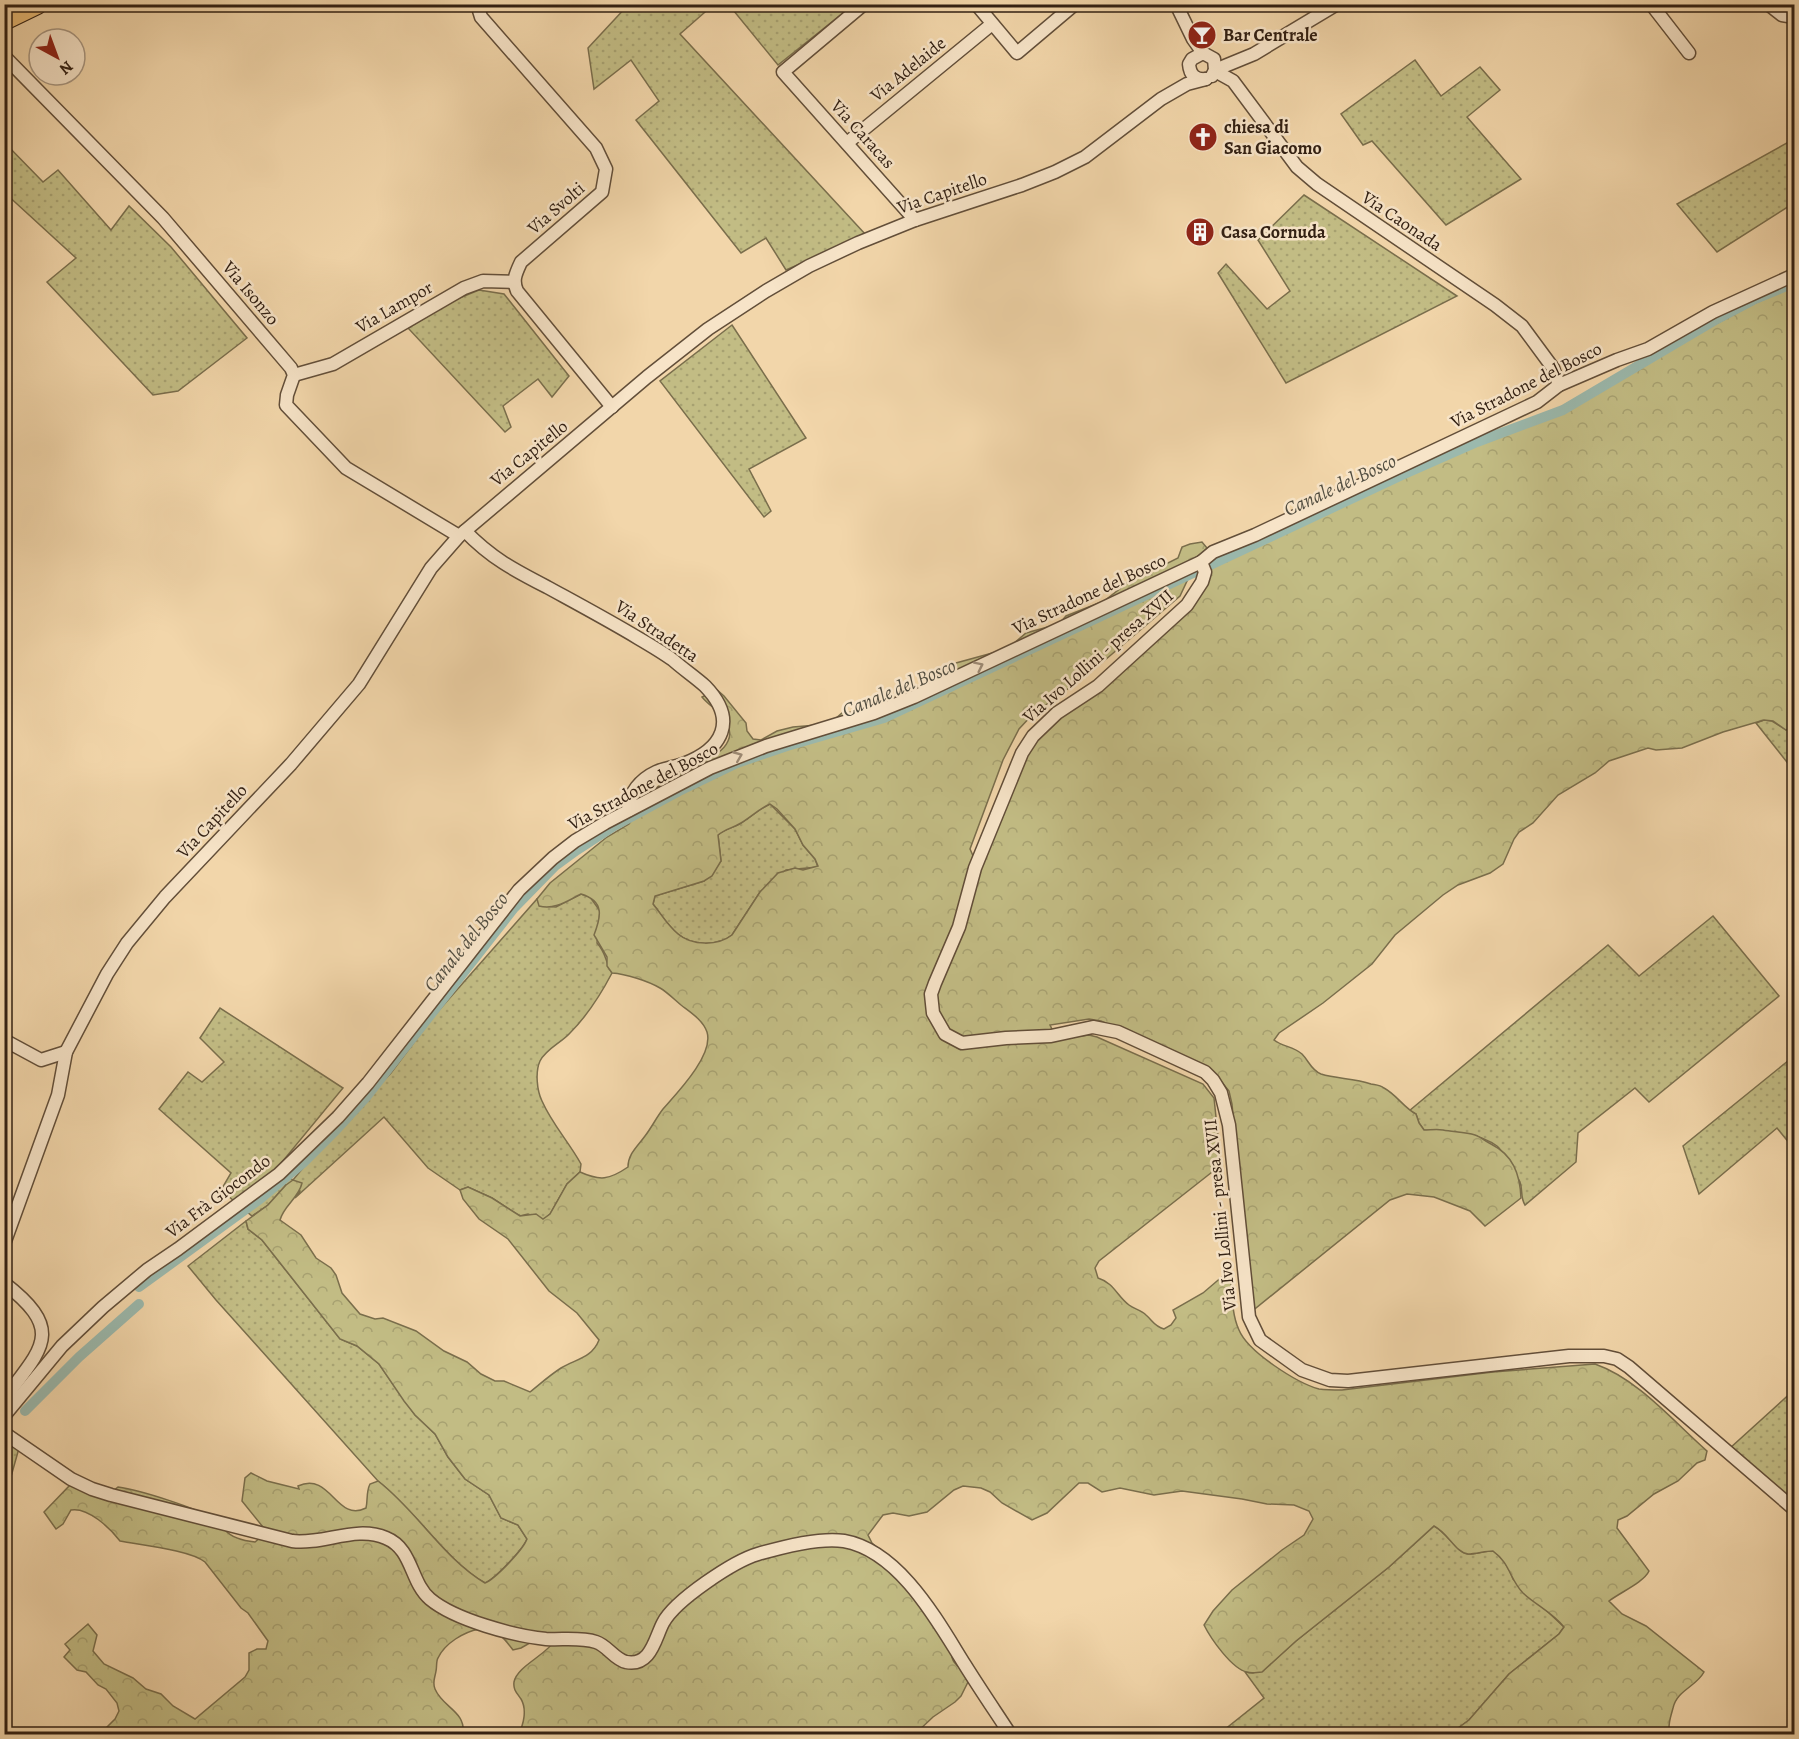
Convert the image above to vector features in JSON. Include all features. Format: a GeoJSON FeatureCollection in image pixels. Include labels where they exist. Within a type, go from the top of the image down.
{"type":"FeatureCollection","features":[{"type":"Feature","properties":{"kind":"main road"},"geometry":{"type":"LineString","coordinates":[[4,20],[37,4]]}},
{"type":"Feature","properties":{"kind":"street","name":"Via Svolti"},"geometry":{"type":"LineString","coordinates":[[477,4],[481,17],[596,148],[606,169],[602,192],[521,262],[515,273],[514,282]]}},
{"type":"Feature","properties":{"kind":"street","name":"Via Caracas"},"geometry":{"type":"LineString","coordinates":[[864,4],[783,72],[915,220]]}},
{"type":"Feature","properties":{"kind":"street"},"geometry":{"type":"LineString","coordinates":[[976,4],[1017,53],[1075,4]]}},
{"type":"Feature","properties":{"kind":"street","name":"Via Caonada"},"geometry":{"type":"LineString","coordinates":[[1176,4],[1193,39],[1198,60],[1193,76],[1199,80],[1212,74],[1216,65],[1198,60]]}},
{"type":"Feature","properties":{"kind":"street"},"geometry":{"type":"LineString","coordinates":[[1212,74],[1254,54],[1337,4]]}},
{"type":"Feature","properties":{"kind":"street"},"geometry":{"type":"LineString","coordinates":[[1651,4],[1689,53]]}},
{"type":"Feature","properties":{"kind":"street"},"geometry":{"type":"LineString","coordinates":[[1768,4],[1782,15],[1794,17]]}},
{"type":"Feature","properties":{"kind":"street","name":"Via Adelaide"},"geometry":{"type":"LineString","coordinates":[[847,143],[992,24]]}},
{"type":"Feature","properties":{"kind":"street","name":"Via Isonzo"},"geometry":{"type":"LineString","coordinates":[[4,56],[163,218],[291,368],[294,375]]}},
{"type":"Feature","properties":{"kind":"street"},"geometry":{"type":"LineString","coordinates":[[1187,84],[1198,60],[1229,64]]}},
{"type":"Feature","properties":{"kind":"street","name":"Via Caonada"},"geometry":{"type":"LineString","coordinates":[[1212,74],[1233,81],[1297,167],[1317,184],[1495,305],[1522,326],[1553,368],[1559,385]]}},
{"type":"Feature","properties":{"kind":"street","name":"Via Capitello"},"geometry":{"type":"LineString","coordinates":[[4,1244],[58,1095],[66,1052],[94,996],[127,943],[165,897],[291,764],[359,684],[431,568],[462,533],[647,376],[708,329],[766,291],[809,266],[858,243],[915,220],[1022,185],[1085,157],[1161,99],[1187,84],[1212,74]]}},
{"type":"Feature","properties":{"kind":"street","name":"Via Stradone del Bosco"},"geometry":{"type":"LineString","coordinates":[[438,991],[519,890],[575,841],[682,781],[738,756],[874,713],[914,697],[1202,566],[1213,552],[1263,531],[1537,402],[1559,385],[1648,349],[1713,312],[1794,274]]}},
{"type":"Feature","properties":{"kind":"street","name":"Via Lampor"},"geometry":{"type":"LineString","coordinates":[[294,375],[333,364],[464,288],[483,281],[514,282]]}},
{"type":"Feature","properties":{"kind":"street"},"geometry":{"type":"LineString","coordinates":[[514,282],[518,291],[612,407]]}},
{"type":"Feature","properties":{"kind":"street"},"geometry":{"type":"LineString","coordinates":[[294,375],[286,405],[346,468],[462,533]]}},
{"type":"Feature","properties":{"kind":"street","name":"Via Stradetta"},"geometry":{"type":"LineString","coordinates":[[462,533],[490,556],[604,617],[668,657],[704,686],[715,699],[725,719],[722,733],[713,746],[700,756],[657,771],[634,788],[629,801],[629,810]]}},
{"type":"Feature","properties":{"kind":"street","name":"Via Ivo Lollini - presa XVII"},"geometry":{"type":"LineString","coordinates":[[1202,566],[1202,582],[1186,605],[1098,686],[1043,725],[1022,753],[975,868],[959,927],[931,994],[933,1013],[945,1034],[954,1040],[971,1044],[1006,1038],[1051,1036],[1085,1028],[1106,1028],[1205,1072],[1221,1093],[1227,1116],[1249,1317],[1260,1340],[1302,1370],[1330,1380],[1348,1381],[1588,1354],[1617,1359],[1644,1379],[1794,1509]]}},
{"type":"Feature","properties":{"kind":"street","name":"Via Frà Giocondo"},"geometry":{"type":"LineString","coordinates":[[4,1416],[62,1346],[103,1306],[147,1270],[254,1193],[304,1151],[368,1083],[438,991]]}},
{"type":"Feature","properties":{"kind":"street"},"geometry":{"type":"LineString","coordinates":[[4,1040],[41,1060],[66,1052]]}},
{"type":"Feature","properties":{"kind":"street"},"geometry":{"type":"LineString","coordinates":[[4,1283],[20,1296],[38,1317],[42,1338],[36,1357],[4,1399]]}},
{"type":"Feature","properties":{"kind":"street"},"geometry":{"type":"LineString","coordinates":[[4,1433],[71,1479],[111,1495],[150,1506],[306,1543],[358,1533],[386,1537],[404,1552],[421,1590],[431,1600],[450,1611],[507,1633],[545,1639],[598,1642],[617,1658],[628,1662],[637,1662],[645,1657],[653,1648],[664,1621],[672,1611],[733,1565],[753,1556],[803,1544],[842,1540],[859,1545],[881,1557],[917,1591],[1010,1734]]}},
{"type":"Feature","properties":{"kind":"green space"},"geometry":{"type":"Polygon","coordinates":[[[628,5],[713,5],[680,34],[866,235],[786,270],[766,238],[741,253],[636,120],[659,101],[631,60],[594,89],[588,48],[628,5]]]}},
{"type":"Feature","properties":{"kind":"green space"},"geometry":{"type":"Polygon","coordinates":[[[729,5],[853,5],[778,65],[729,5]]]}},
{"type":"Feature","properties":{"kind":"green space"},"geometry":{"type":"Polygon","coordinates":[[[1415,60],[1441,96],[1480,67],[1500,90],[1467,117],[1521,179],[1446,225],[1372,141],[1363,145],[1341,114],[1415,60]]]}},
{"type":"Feature","properties":{"kind":"green space"},"geometry":{"type":"Polygon","coordinates":[[[1794,139],[1794,203],[1717,252],[1677,204],[1794,139]]]}},
{"type":"Feature","properties":{"kind":"green space"},"geometry":{"type":"Polygon","coordinates":[[[4,142],[43,182],[58,170],[111,230],[129,206],[171,247],[247,338],[178,391],[153,395],[47,282],[76,258],[5,193],[4,142]]]}},
{"type":"Feature","properties":{"kind":"green space"},"geometry":{"type":"Polygon","coordinates":[[[1304,195],[1457,296],[1286,383],[1218,273],[1226,264],[1267,309],[1290,291],[1258,240],[1304,195]]]}},
{"type":"Feature","properties":{"kind":"green space"},"geometry":{"type":"Polygon","coordinates":[[[1794,286],[1794,726],[1786,730],[1773,721],[1764,720],[1723,732],[1682,748],[1656,750],[1648,748],[1609,761],[1595,773],[1558,795],[1533,823],[1519,832],[1503,864],[1490,873],[1458,885],[1443,895],[1395,935],[1372,964],[1323,1003],[1279,1033],[1274,1040],[1299,1051],[1321,1074],[1382,1087],[1416,1114],[1424,1130],[1471,1134],[1499,1148],[1514,1166],[1521,1198],[1485,1226],[1470,1211],[1434,1197],[1407,1194],[1390,1200],[1251,1312],[1229,1091],[1213,1071],[1101,1021],[1089,1019],[1050,1025],[1057,1039],[1089,1035],[1097,1037],[1203,1084],[1214,1098],[1221,1165],[1099,1261],[1095,1268],[1098,1278],[1112,1286],[1125,1301],[1144,1313],[1158,1326],[1164,1329],[1171,1325],[1176,1318],[1173,1310],[1203,1293],[1230,1270],[1234,1316],[1244,1339],[1274,1366],[1310,1386],[1319,1389],[1342,1390],[1493,1372],[1595,1364],[1611,1371],[1640,1390],[1707,1451],[1705,1460],[1697,1463],[1678,1481],[1654,1494],[1627,1516],[1618,1520],[1617,1528],[1649,1571],[1637,1583],[1609,1601],[1622,1614],[1646,1626],[1704,1672],[1675,1702],[1669,1728],[1681,1734],[1450,1734],[1469,1720],[1509,1674],[1559,1634],[1564,1627],[1555,1617],[1523,1593],[1507,1566],[1493,1551],[1464,1553],[1434,1526],[1389,1567],[1296,1641],[1262,1672],[1251,1673],[1241,1670],[1223,1653],[1204,1625],[1232,1590],[1304,1535],[1313,1519],[1309,1511],[1294,1505],[1267,1504],[1182,1491],[1154,1495],[1120,1488],[1102,1492],[1088,1483],[1079,1483],[1047,1513],[1032,1520],[1002,1503],[990,1492],[981,1488],[963,1486],[954,1490],[927,1512],[909,1516],[893,1513],[883,1515],[868,1535],[952,1647],[952,1659],[969,1680],[961,1696],[955,1702],[933,1717],[915,1734],[518,1734],[524,1712],[523,1703],[514,1687],[516,1676],[556,1639],[542,1636],[513,1650],[499,1634],[479,1629],[455,1639],[445,1648],[437,1661],[435,1689],[443,1701],[458,1715],[463,1726],[463,1734],[100,1734],[115,1719],[119,1711],[117,1703],[106,1689],[98,1685],[86,1672],[77,1670],[64,1657],[70,1650],[65,1644],[88,1624],[97,1635],[93,1651],[104,1664],[133,1678],[146,1689],[161,1694],[173,1706],[195,1719],[245,1677],[249,1670],[249,1653],[257,1649],[266,1649],[268,1641],[248,1613],[241,1608],[205,1562],[198,1558],[177,1551],[120,1541],[98,1520],[78,1510],[71,1510],[63,1524],[56,1529],[44,1512],[73,1482],[106,1497],[118,1487],[168,1500],[216,1520],[235,1537],[255,1542],[267,1532],[242,1501],[245,1478],[251,1473],[267,1481],[299,1489],[298,1486],[309,1483],[318,1485],[347,1509],[356,1511],[366,1508],[370,1484],[378,1481],[405,1506],[456,1561],[485,1583],[515,1557],[527,1539],[518,1525],[501,1518],[489,1495],[465,1479],[448,1457],[435,1434],[415,1415],[379,1364],[357,1346],[340,1339],[262,1240],[248,1229],[246,1221],[268,1205],[293,1180],[302,1183],[280,1220],[301,1235],[316,1258],[331,1268],[342,1293],[360,1314],[375,1319],[383,1318],[416,1331],[444,1351],[467,1362],[481,1374],[495,1381],[504,1381],[530,1392],[561,1368],[592,1351],[599,1340],[577,1313],[549,1291],[508,1239],[479,1219],[463,1199],[460,1190],[468,1187],[492,1198],[520,1216],[536,1214],[543,1219],[550,1214],[567,1184],[580,1172],[604,1178],[615,1175],[628,1167],[634,1151],[700,1062],[708,1041],[707,1032],[699,1020],[660,988],[637,978],[612,973],[607,966],[607,957],[594,935],[599,910],[594,901],[581,894],[561,904],[545,907],[539,906],[537,899],[550,883],[607,837],[629,824],[640,809],[640,800],[646,795],[671,778],[717,754],[725,746],[730,734],[727,723],[722,715],[702,697],[717,690],[746,723],[747,731],[753,739],[761,740],[777,731],[817,725],[835,719],[842,713],[865,711],[913,689],[928,679],[937,679],[956,663],[996,652],[1012,645],[1026,633],[1059,624],[1066,616],[1104,601],[1126,584],[1131,577],[1146,568],[1162,566],[1178,558],[1182,547],[1202,542],[1207,548],[1196,562],[1180,596],[1091,672],[1032,715],[1019,729],[1003,760],[970,849],[979,869],[1032,738],[1101,685],[1206,578],[1216,562],[1465,447],[1541,421],[1579,404],[1642,363],[1753,304],[1794,286]],[[770,804],[718,835],[721,861],[712,876],[704,881],[655,896],[653,904],[678,934],[690,941],[705,943],[726,939],[732,935],[760,892],[778,873],[795,868],[803,870],[818,866],[795,829],[770,804]]]}},
{"type":"Feature","properties":{"kind":"green space"},"geometry":{"type":"Polygon","coordinates":[[[479,290],[504,294],[569,376],[552,397],[538,379],[503,406],[511,427],[505,432],[408,328],[452,301],[479,290]]]}},
{"type":"Feature","properties":{"kind":"green space"},"geometry":{"type":"Polygon","coordinates":[[[732,325],[806,438],[749,469],[771,511],[764,517],[660,381],[732,325]]]}},
{"type":"Feature","properties":{"kind":"green space"},"geometry":{"type":"Polygon","coordinates":[[[1764,720],[1772,721],[1786,730],[1794,726],[1794,771],[1756,723],[1764,720]]]}},
{"type":"Feature","properties":{"kind":"green space"},"geometry":{"type":"Polygon","coordinates":[[[770,804],[795,829],[818,867],[786,870],[760,892],[732,935],[726,939],[705,943],[690,941],[678,934],[653,904],[655,896],[704,881],[721,861],[718,835],[770,804]]]}},
{"type":"Feature","properties":{"kind":"green space"},"geometry":{"type":"Polygon","coordinates":[[[581,894],[590,897],[600,911],[597,943],[612,973],[582,1019],[566,1037],[546,1053],[538,1065],[537,1081],[542,1101],[581,1164],[580,1172],[567,1184],[550,1214],[543,1220],[528,1214],[520,1216],[492,1198],[468,1187],[460,1190],[428,1168],[384,1117],[295,1198],[300,1191],[286,1185],[268,1205],[252,1216],[221,1190],[231,1173],[159,1109],[188,1072],[202,1082],[224,1062],[200,1038],[220,1008],[343,1088],[277,1168],[293,1180],[329,1137],[391,1073],[433,1017],[537,899],[540,906],[556,907],[581,894]]]}},
{"type":"Feature","properties":{"kind":"green space"},"geometry":{"type":"Polygon","coordinates":[[[1713,916],[1779,996],[1649,1102],[1635,1088],[1578,1133],[1576,1162],[1525,1205],[1520,1182],[1497,1146],[1471,1135],[1424,1130],[1416,1114],[1409,1111],[1608,945],[1639,976],[1713,916]]]}},
{"type":"Feature","properties":{"kind":"green space"},"geometry":{"type":"Polygon","coordinates":[[[1794,1056],[1794,1149],[1777,1128],[1699,1194],[1683,1146],[1794,1056]]]}},
{"type":"Feature","properties":{"kind":"green space"},"geometry":{"type":"Polygon","coordinates":[[[246,1221],[248,1229],[262,1240],[340,1339],[357,1346],[379,1364],[415,1415],[435,1434],[448,1457],[465,1479],[489,1495],[501,1518],[518,1525],[527,1539],[515,1556],[490,1580],[485,1583],[456,1561],[405,1506],[378,1481],[188,1266],[246,1221]]]}},
{"type":"Feature","properties":{"kind":"green space"},"geometry":{"type":"Polygon","coordinates":[[[1794,1390],[1794,1508],[1729,1449],[1794,1390]]]}},
{"type":"Feature","properties":{"kind":"green space"},"geometry":{"type":"Polygon","coordinates":[[[5,1430],[21,1441],[5,1498],[5,1430]]]}},
{"type":"Feature","properties":{"kind":"green space"},"geometry":{"type":"Polygon","coordinates":[[[1434,1526],[1464,1553],[1493,1551],[1497,1554],[1505,1563],[1513,1579],[1564,1627],[1559,1634],[1509,1674],[1469,1720],[1450,1734],[1219,1734],[1264,1698],[1245,1672],[1253,1673],[1268,1666],[1389,1567],[1434,1526]]]}},
{"type":"Feature","properties":{"kind":"waterway","name":"Canale del Bosco"},"geometry":{"type":"LineString","coordinates":[[139,1287],[260,1199],[303,1163],[367,1096],[514,908],[555,866],[614,826],[737,763],[884,718],[1402,475],[1477,442],[1563,410],[1717,319],[1753,300],[1794,283]]}},
{"type":"Feature","properties":{"kind":"waterway","name":"Canale del Bosco"},"geometry":{"type":"LineString","coordinates":[[25,1411],[79,1357],[139,1304]]}},
{"type":"Feature","properties":{"kind":"place","name":"Bar Centrale"},"geometry":{"type":"Point","coordinates":[1202,35]}},
{"type":"Feature","properties":{"kind":"place","name":"chiesa di San Giacomo"},"geometry":{"type":"Point","coordinates":[1203,137]}},
{"type":"Feature","properties":{"kind":"place","name":"Casa Cornuda"},"geometry":{"type":"Point","coordinates":[1200,232]}}]}
